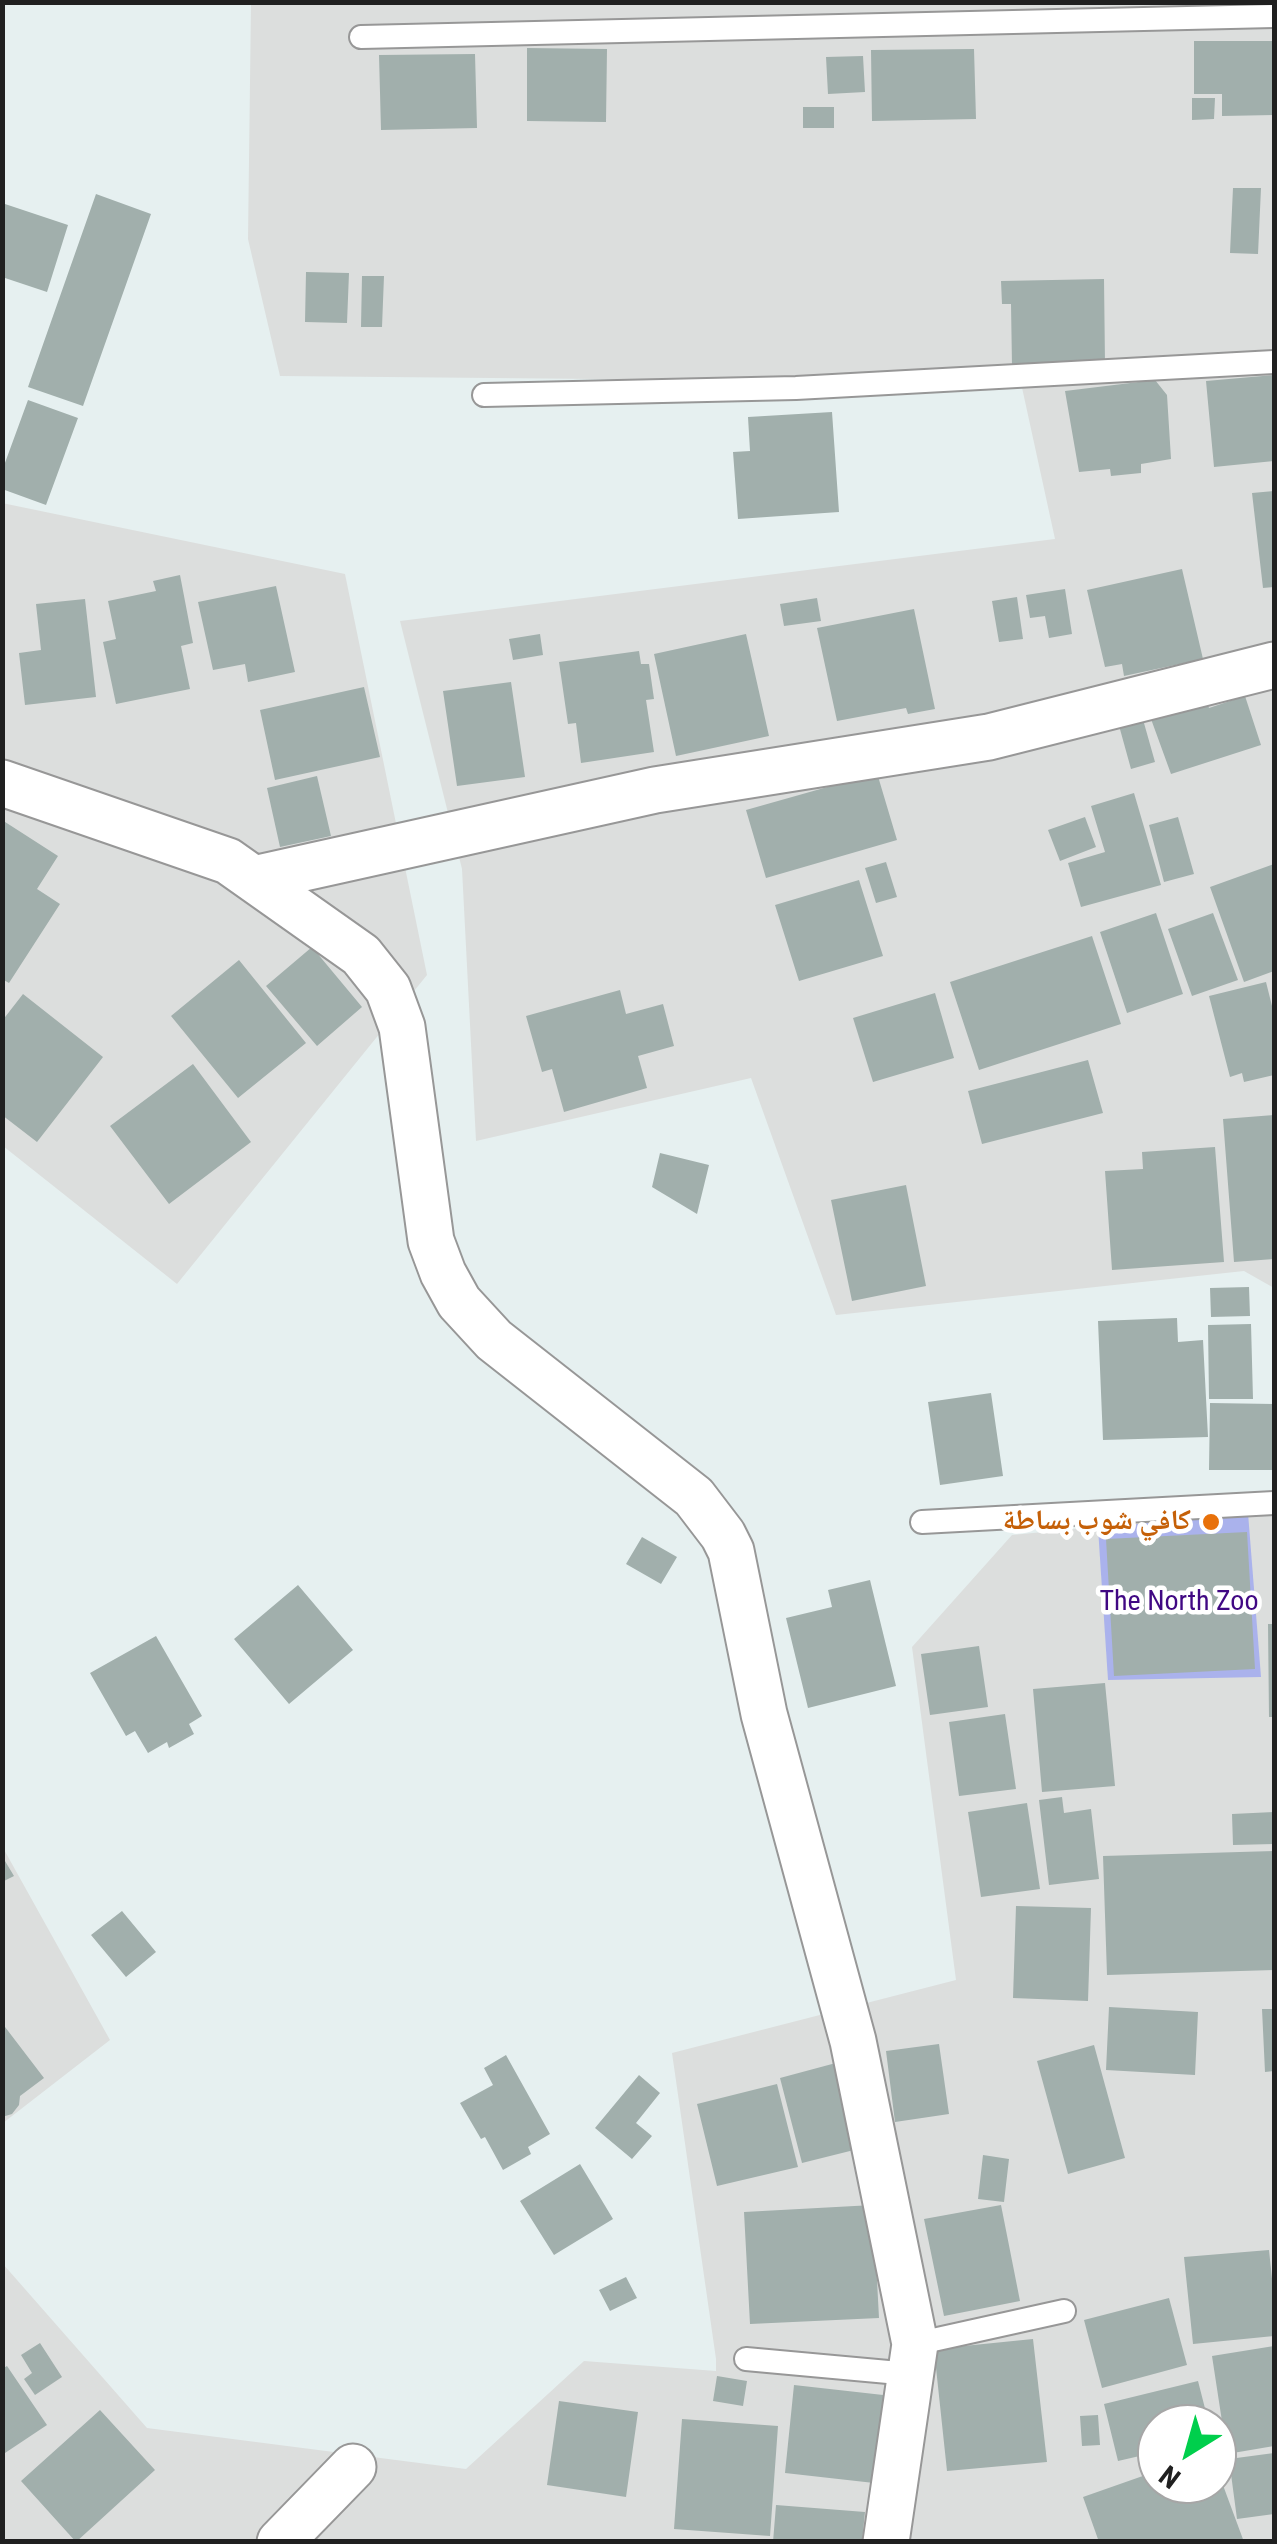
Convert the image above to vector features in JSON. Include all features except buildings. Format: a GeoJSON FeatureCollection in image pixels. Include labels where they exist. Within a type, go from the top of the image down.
{"type":"FeatureCollection","features":[{"type":"Feature","properties":{"kind":"street"},"geometry":{"type":"LineString","coordinates":[[254,879],[655,790],[989,738],[1274,665]]}},
{"type":"Feature","properties":{"kind":"street"},"geometry":{"type":"LineString","coordinates":[[2,784],[228,862],[353,948],[376,971],[388,988],[402,1027],[432,1241],[442,1273],[459,1302],[494,1340],[694,1498],[731,1551],[764,1714],[853,2041],[912,2359],[886,2542]]}},
{"type":"Feature","properties":{"kind":"street"},"geometry":{"type":"LineString","coordinates":[[280,2542],[354,2468]]}},
{"type":"Feature","properties":{"kind":"lane"},"geometry":{"type":"LineString","coordinates":[[361,38],[1274,16]]}},
{"type":"Feature","properties":{"kind":"lane"},"geometry":{"type":"LineString","coordinates":[[484,395],[796,388],[1274,362]]}},
{"type":"Feature","properties":{"kind":"lane"},"geometry":{"type":"LineString","coordinates":[[922,1522],[1274,1503]]}},
{"type":"Feature","properties":{"kind":"lane"},"geometry":{"type":"LineString","coordinates":[[746,2359],[912,2359],[1064,2311]]}},
{"type":"Feature","properties":{"kind":"shaded area"},"geometry":{"type":"Polygon","coordinates":[[[251,3],[1274,3],[1274,1288],[1244,1271],[836,1315],[751,1078],[476,1141],[462,869],[400,621],[1055,539],[1021,383],[280,376],[248,239],[251,3]]]}},
{"type":"Feature","properties":{"kind":"shaded area"},"geometry":{"type":"Polygon","coordinates":[[[2,503],[345,574],[427,975],[177,1284],[3,1146],[2,503]]]}},
{"type":"Feature","properties":{"kind":"shaded area"},"geometry":{"type":"Polygon","coordinates":[[[1274,1510],[1274,2541],[7,2542],[3,2535],[3,2264],[147,2428],[466,2469],[584,2361],[716,2371],[672,2053],[956,1980],[912,1647],[1012,1535],[1274,1510]]]}},
{"type":"Feature","properties":{"kind":"shaded area"},"geometry":{"type":"Polygon","coordinates":[[[2,1846],[110,2040],[3,2123],[2,2123],[2,1846]]]}},
{"type":"Feature","properties":{"kind":"green space","name":"The North Zoo"},"geometry":{"type":"Polygon","coordinates":[[[1248,1513],[1261,1677],[1108,1680],[1098,1528],[1248,1513]]]}},
{"type":"Feature","properties":{"kind":"place","name":"كافي شوب بساطة"},"geometry":{"type":"Point","coordinates":[1211,1522]}}]}
